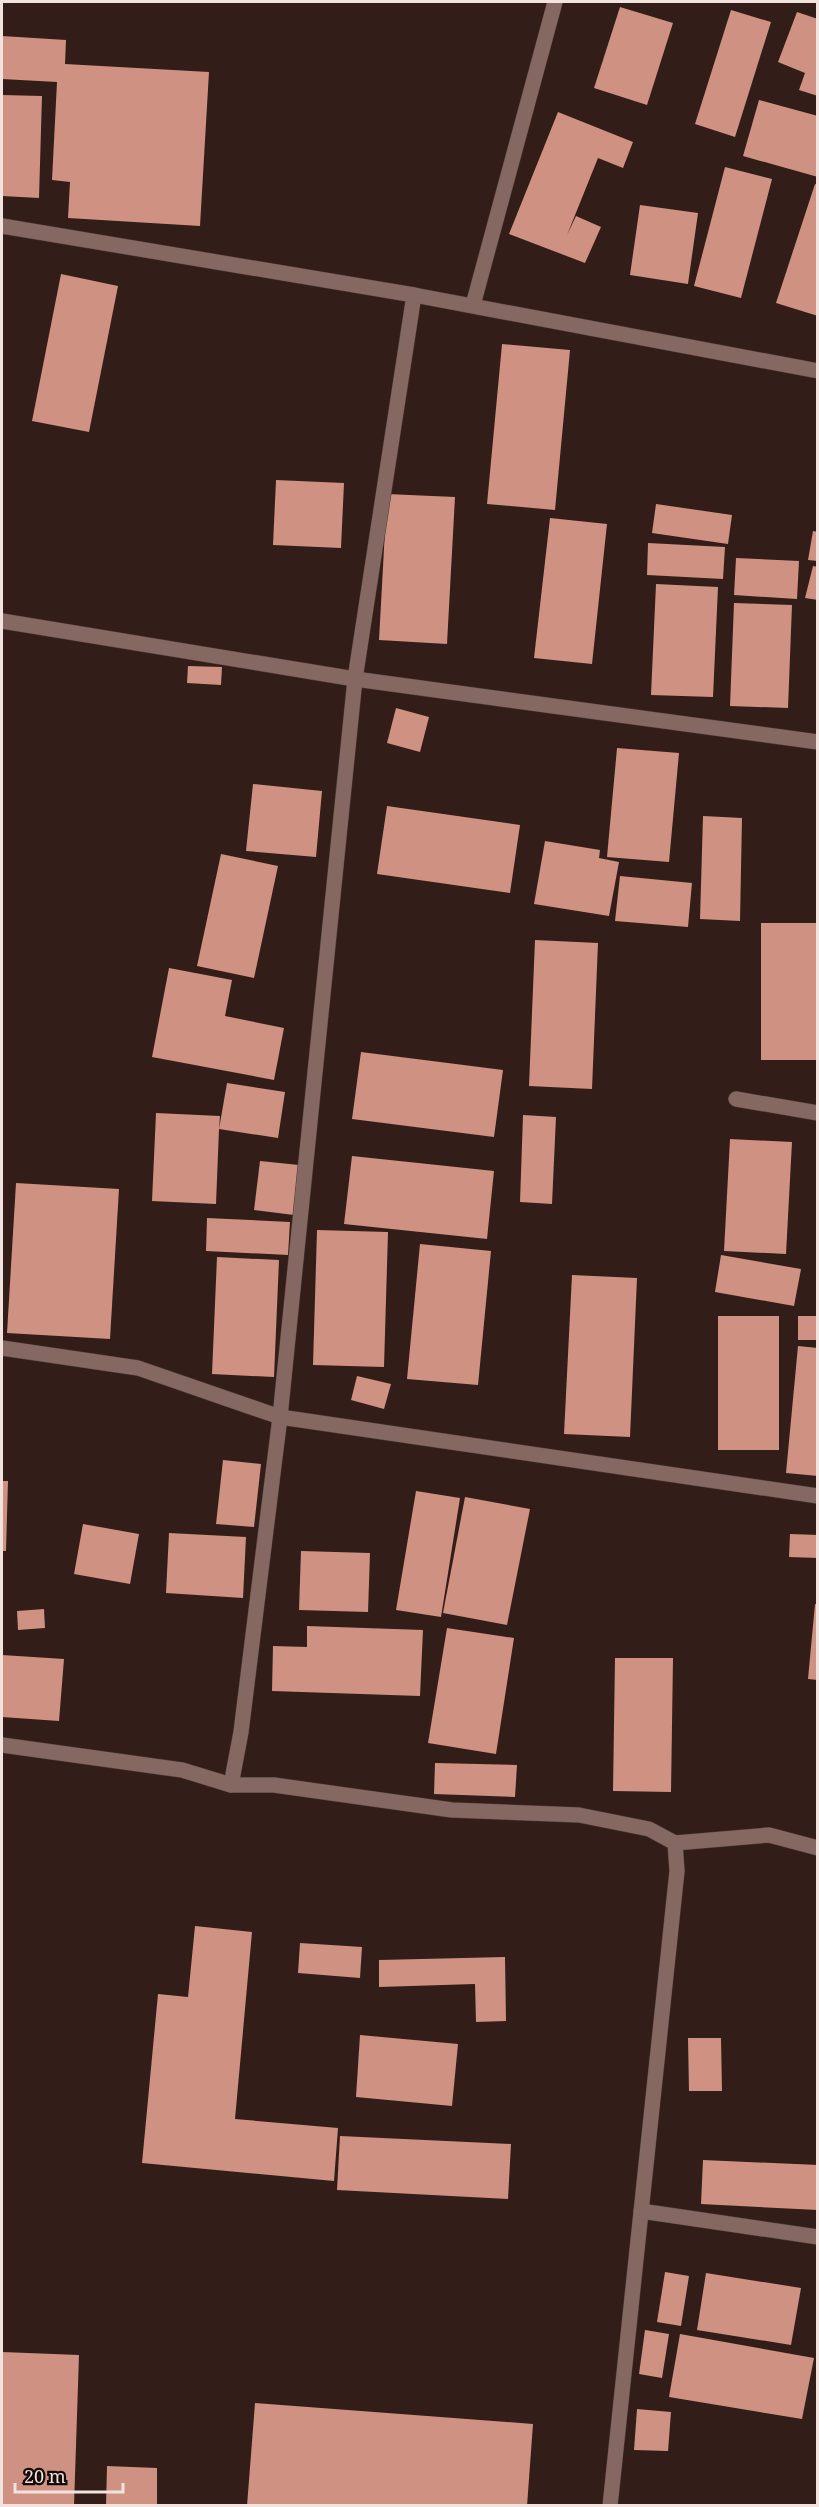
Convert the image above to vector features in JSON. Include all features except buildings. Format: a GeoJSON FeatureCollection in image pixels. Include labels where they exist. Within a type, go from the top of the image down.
{"type":"FeatureCollection","features":[{"type":"Feature","properties":{"kind":"street"},"geometry":{"type":"LineString","coordinates":[[473,305],[555,2]]}},
{"type":"Feature","properties":{"kind":"street"},"geometry":{"type":"LineString","coordinates":[[2,226],[473,305],[818,372]]}},
{"type":"Feature","properties":{"kind":"street"},"geometry":{"type":"LineString","coordinates":[[231,1785],[241,1732],[279,1417],[355,679],[414,295]]}},
{"type":"Feature","properties":{"kind":"street"},"geometry":{"type":"LineString","coordinates":[[2,621],[355,679],[818,742]]}},
{"type":"Feature","properties":{"kind":"street"},"geometry":{"type":"LineString","coordinates":[[736,1099],[818,1113]]}},
{"type":"Feature","properties":{"kind":"street"},"geometry":{"type":"LineString","coordinates":[[2,1348],[138,1368],[279,1417],[818,1496]]}},
{"type":"Feature","properties":{"kind":"street"},"geometry":{"type":"LineString","coordinates":[[2,1745],[182,1770],[231,1785],[274,1785],[452,1810],[579,1815],[649,1829],[675,1843],[769,1835],[818,1848]]}},
{"type":"Feature","properties":{"kind":"street"},"geometry":{"type":"LineString","coordinates":[[610,2505],[677,1871],[675,1843]]}},
{"type":"Feature","properties":{"kind":"street"},"geometry":{"type":"LineString","coordinates":[[641,2211],[818,2237]]}}]}
